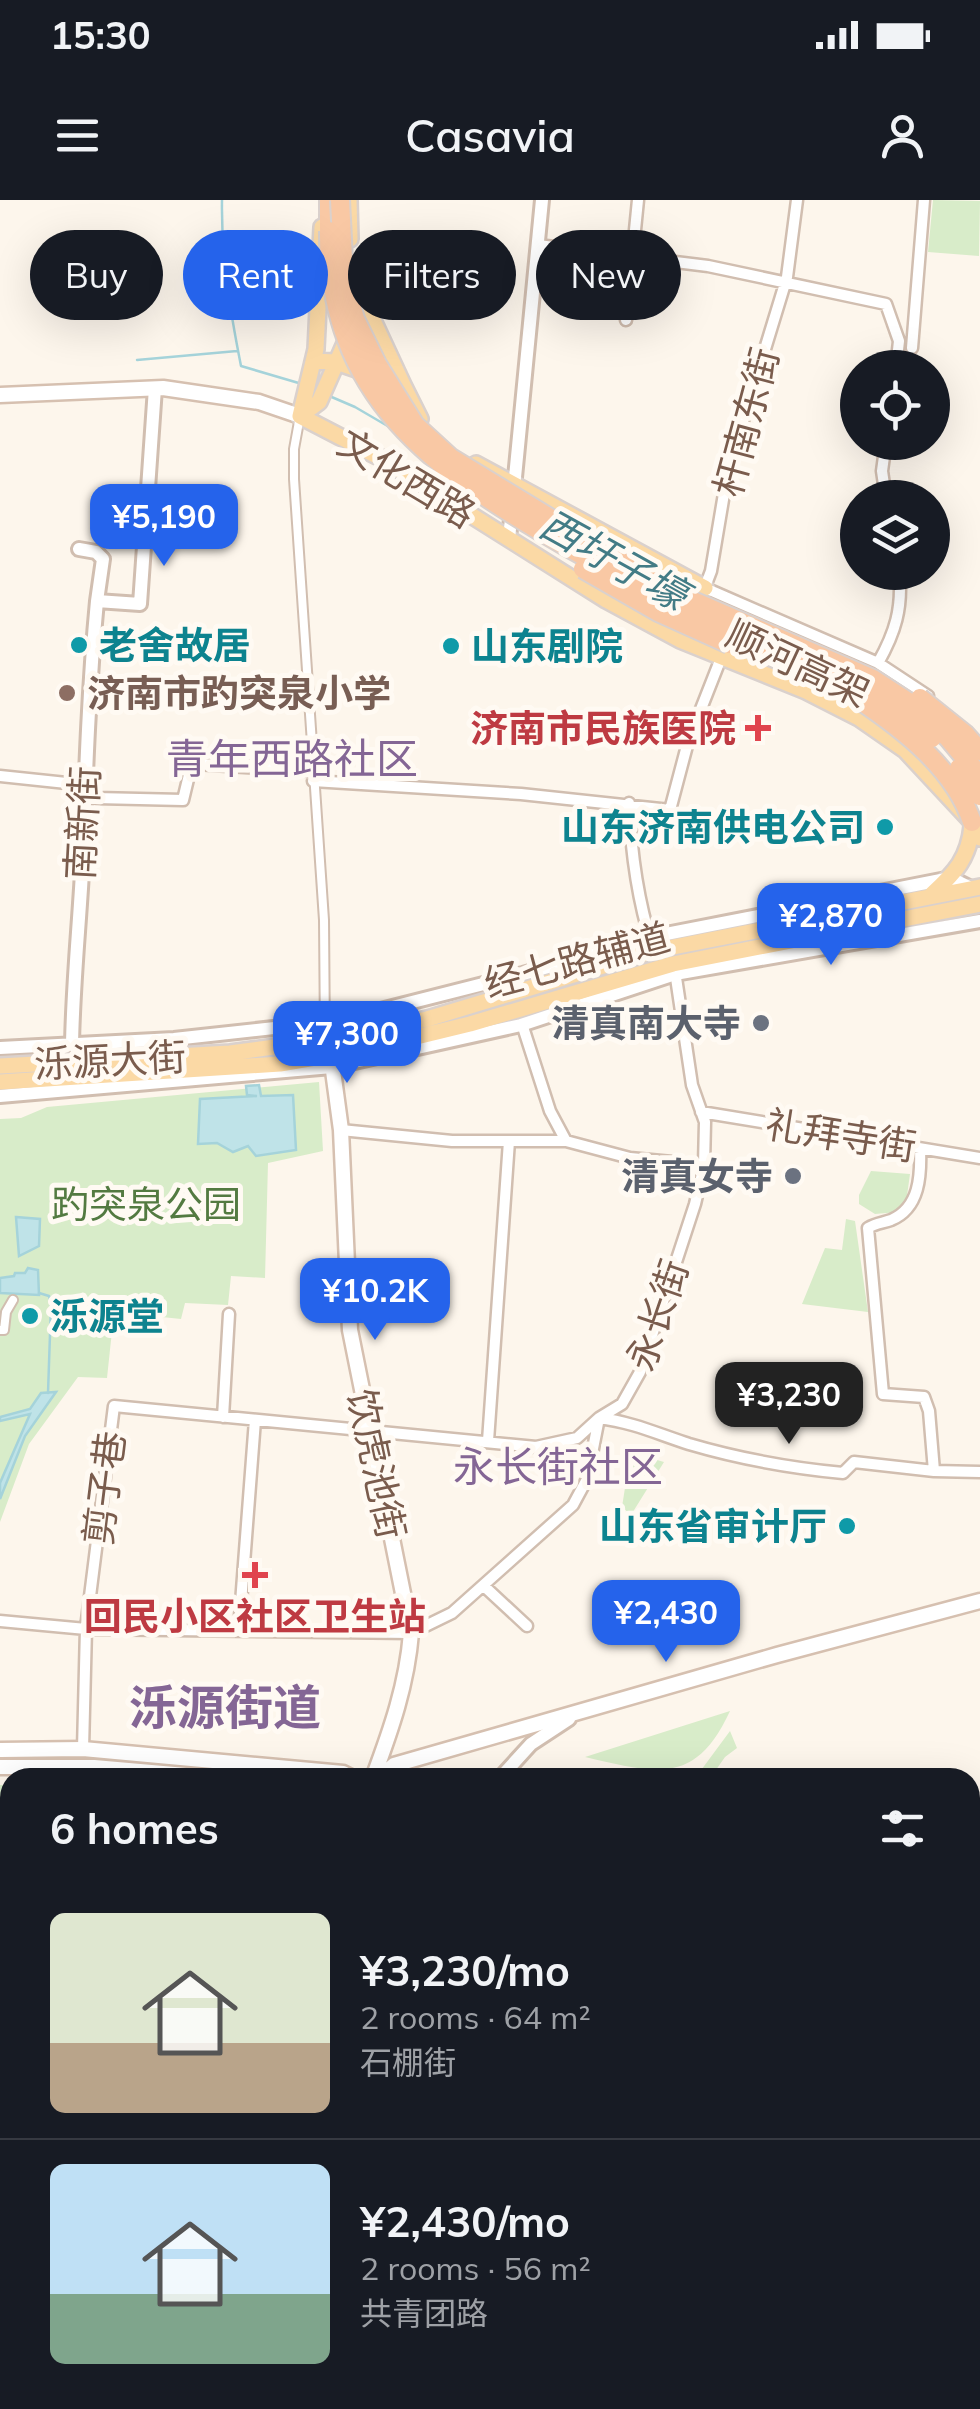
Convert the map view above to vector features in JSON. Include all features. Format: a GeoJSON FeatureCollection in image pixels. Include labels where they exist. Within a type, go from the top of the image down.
{"type":"FeatureCollection","features":[{"type":"Feature","properties":{"kind":"highway","name":"顺河高架"},"geometry":{"type":"LineString","coordinates":[[326,200],[333,301],[353,357],[383,406],[407,434],[494,504],[668,603],[866,690],[939,744],[980,796]]}},
{"type":"Feature","properties":{"kind":"highway","name":"顺河高架"},"geometry":{"type":"LineString","coordinates":[[340,200],[344,280],[355,320],[415,425],[452,458],[670,591],[874,679],[910,703],[948,738],[980,776]]}},
{"type":"Feature","properties":{"kind":"highway"},"geometry":{"type":"LineString","coordinates":[[494,504],[560,556],[658,612],[846,690],[927,754],[966,804],[976,830]]}},
{"type":"Feature","properties":{"kind":"highway"},"geometry":{"type":"LineString","coordinates":[[565,527],[734,608],[860,659],[913,692],[980,751]]}},
{"type":"Feature","properties":{"kind":"main road"},"geometry":{"type":"LineString","coordinates":[[300,416],[313,361],[326,200]]}},
{"type":"Feature","properties":{"kind":"main road"},"geometry":{"type":"LineString","coordinates":[[350,200],[350,230]]}},
{"type":"Feature","properties":{"kind":"main road"},"geometry":{"type":"LineString","coordinates":[[300,416],[320,402],[350,334],[350,320]]}},
{"type":"Feature","properties":{"kind":"main road"},"geometry":{"type":"LineString","coordinates":[[373,320],[403,385]]}},
{"type":"Feature","properties":{"kind":"main road","name":"文化西路"},"geometry":{"type":"LineString","coordinates":[[313,361],[336,362],[403,385],[418,418],[448,446],[483,469],[705,588]]}},
{"type":"Feature","properties":{"kind":"main road","name":"文化西路"},"geometry":{"type":"LineString","coordinates":[[0,394],[156,388],[259,402],[300,416],[379,457],[606,600],[680,640],[806,691],[859,718],[905,750],[976,830]]}},
{"type":"Feature","properties":{"kind":"main road"},"geometry":{"type":"LineString","coordinates":[[928,897],[950,878],[970,848],[976,830]]}},
{"type":"Feature","properties":{"kind":"main road","name":"泺源大街"},"geometry":{"type":"LineString","coordinates":[[0,1066],[230,1053],[329,1054],[652,945],[975,888]]}},
{"type":"Feature","properties":{"kind":"main road","name":"泺源大街"},"geometry":{"type":"LineString","coordinates":[[0,1082],[184,1072],[329,1054],[470,1024],[674,969],[980,904]]}},
{"type":"Feature","properties":{"kind":"main road","name":"饮虎池街"},"geometry":{"type":"LineString","coordinates":[[329,1054],[341,1130],[348,1315],[411,1633]]}},
{"type":"Feature","properties":{"kind":"main road"},"geometry":{"type":"LineString","coordinates":[[390,1768],[584,1710],[980,1602]]}},
{"type":"Feature","properties":{"kind":"main road"},"geometry":{"type":"LineString","coordinates":[[379,1768],[394,1722],[411,1633]]}},
{"type":"Feature","properties":{"kind":"main road"},"geometry":{"type":"LineString","coordinates":[[0,1750],[83,1749],[297,1768]]}},
{"type":"Feature","properties":{"kind":"main road"},"geometry":{"type":"LineString","coordinates":[[0,1766],[99,1768]]}},
{"type":"Feature","properties":{"kind":"street"},"geometry":{"type":"LineString","coordinates":[[539,230],[542,200]]}},
{"type":"Feature","properties":{"kind":"street"},"geometry":{"type":"LineString","coordinates":[[634,230],[638,200]]}},
{"type":"Feature","properties":{"kind":"street","name":"杆南东街"},"geometry":{"type":"LineString","coordinates":[[680,640],[711,571],[728,470],[786,284],[797,200]]}},
{"type":"Feature","properties":{"kind":"street"},"geometry":{"type":"LineString","coordinates":[[912,348],[924,200]]}},
{"type":"Feature","properties":{"kind":"street"},"geometry":{"type":"LineString","coordinates":[[681,263],[886,304],[899,341],[898,350]]}},
{"type":"Feature","properties":{"kind":"street"},"geometry":{"type":"LineString","coordinates":[[509,539],[536,265]]}},
{"type":"Feature","properties":{"kind":"street"},"geometry":{"type":"LineString","coordinates":[[98,601],[140,604],[156,388]]}},
{"type":"Feature","properties":{"kind":"street"},"geometry":{"type":"LineString","coordinates":[[300,416],[294,479],[324,920],[322,1023],[329,1054]]}},
{"type":"Feature","properties":{"kind":"street","name":"南新街"},"geometry":{"type":"LineString","coordinates":[[72,1045],[83,791],[103,558],[96,552],[79,549]]}},
{"type":"Feature","properties":{"kind":"street","name":"文化西路"},"geometry":{"type":"LineString","coordinates":[[705,588],[878,663],[928,696]]}},
{"type":"Feature","properties":{"kind":"street"},"geometry":{"type":"LineString","coordinates":[[878,663],[894,635],[901,590]]}},
{"type":"Feature","properties":{"kind":"street"},"geometry":{"type":"LineString","coordinates":[[0,776],[76,784],[86,796],[96,798],[183,800],[196,764],[670,810],[688,742],[721,658]]}},
{"type":"Feature","properties":{"kind":"street"},"geometry":{"type":"LineString","coordinates":[[629,804],[631,852],[652,945]]}},
{"type":"Feature","properties":{"kind":"street"},"geometry":{"type":"LineString","coordinates":[[950,878],[975,888]]}},
{"type":"Feature","properties":{"kind":"street","name":"经七路辅道"},"geometry":{"type":"LineString","coordinates":[[0,1048],[174,1039],[322,1023],[950,878]]}},
{"type":"Feature","properties":{"kind":"street","name":"经七路辅道"},"geometry":{"type":"LineString","coordinates":[[0,1096],[329,1054],[522,1024],[674,969],[980,920]]}},
{"type":"Feature","properties":{"kind":"street","name":"永长街"},"geometry":{"type":"LineString","coordinates":[[114,1406],[536,1448],[577,1438],[622,1404],[640,1372],[658,1322],[704,1165],[706,1142],[682,1035],[674,969]]}},
{"type":"Feature","properties":{"kind":"street"},"geometry":{"type":"LineString","coordinates":[[522,1024],[550,1112],[566,1141]]}},
{"type":"Feature","properties":{"kind":"street","name":"礼拜寺街"},"geometry":{"type":"LineString","coordinates":[[701,1112],[980,1158]]}},
{"type":"Feature","properties":{"kind":"street"},"geometry":{"type":"LineString","coordinates":[[341,1130],[452,1140],[566,1141],[630,1158],[704,1165]]}},
{"type":"Feature","properties":{"kind":"street"},"geometry":{"type":"LineString","coordinates":[[488,1441],[510,1141]]}},
{"type":"Feature","properties":{"kind":"street"},"geometry":{"type":"LineString","coordinates":[[920,1148],[921,1181],[908,1208],[893,1220],[868,1228],[884,1394],[924,1397],[930,1411],[934,1471]]}},
{"type":"Feature","properties":{"kind":"street"},"geometry":{"type":"LineString","coordinates":[[0,1330],[4,1330],[12,1300]]}},
{"type":"Feature","properties":{"kind":"street"},"geometry":{"type":"LineString","coordinates":[[223,1417],[229,1314]]}},
{"type":"Feature","properties":{"kind":"street","name":"剪子巷"},"geometry":{"type":"LineString","coordinates":[[83,1749],[86,1629],[114,1406]]}},
{"type":"Feature","properties":{"kind":"street"},"geometry":{"type":"LineString","coordinates":[[0,1621],[86,1629],[411,1633],[452,1614],[573,1505],[588,1479],[599,1418],[630,1422],[685,1442],[796,1469],[843,1473],[854,1462],[980,1472]]}},
{"type":"Feature","properties":{"kind":"street"},"geometry":{"type":"LineString","coordinates":[[239,1630],[255,1420]]}},
{"type":"Feature","properties":{"kind":"street"},"geometry":{"type":"LineString","coordinates":[[485,1587],[527,1626]]}},
{"type":"Feature","properties":{"kind":"street"},"geometry":{"type":"LineString","coordinates":[[509,1768],[530,1744],[584,1710]]}},
{"type":"Feature","properties":{"kind":"green space"},"geometry":{"type":"Polygon","coordinates":[[[933,200],[980,201],[979,256],[928,252],[933,200]]]}},
{"type":"Feature","properties":{"kind":"green space","name":"趵突泉公园"},"geometry":{"type":"Polygon","coordinates":[[[319,1082],[323,1151],[268,1163],[265,1278],[231,1276],[228,1305],[185,1303],[181,1319],[114,1312],[107,1378],[78,1377],[29,1444],[0,1522],[0,1119],[21,1118],[47,1107],[319,1082]]]}},
{"type":"Feature","properties":{"kind":"green space"},"geometry":{"type":"Polygon","coordinates":[[[871,1171],[910,1174],[906,1203],[898,1212],[875,1214],[859,1204],[859,1195],[871,1171]]]}},
{"type":"Feature","properties":{"kind":"green space"},"geometry":{"type":"Polygon","coordinates":[[[846,1219],[855,1221],[868,1312],[802,1304],[825,1248],[842,1250],[846,1219]]]}},
{"type":"Feature","properties":{"kind":"green space"},"geometry":{"type":"Polygon","coordinates":[[[630,1452],[664,1462],[631,1515],[622,1507],[630,1452]]]}},
{"type":"Feature","properties":{"kind":"green space"},"geometry":{"type":"Polygon","coordinates":[[[730,1711],[717,1735],[687,1763],[671,1768],[639,1768],[585,1757],[730,1711]]]}},
{"type":"Feature","properties":{"kind":"green space"},"geometry":{"type":"Polygon","coordinates":[[[730,1731],[737,1748],[717,1768],[703,1768],[730,1731]]]}},
{"type":"Feature","properties":{"kind":"water"},"geometry":{"type":"Polygon","coordinates":[[[259,1085],[261,1096],[293,1095],[296,1150],[256,1156],[248,1146],[233,1152],[217,1143],[198,1144],[200,1099],[257,1096],[247,1095],[246,1086],[259,1085]]]}},
{"type":"Feature","properties":{"kind":"water"},"geometry":{"type":"Polygon","coordinates":[[[16,1217],[40,1219],[39,1246],[19,1256],[16,1217]]]}},
{"type":"Feature","properties":{"kind":"water"},"geometry":{"type":"Polygon","coordinates":[[[28,1268],[38,1270],[39,1295],[0,1293],[0,1278],[25,1273],[28,1268]]]}},
{"type":"Feature","properties":{"kind":"water"},"geometry":{"type":"Polygon","coordinates":[[[56,1392],[25,1436],[0,1499],[0,1483],[30,1414],[0,1421],[0,1417],[30,1409],[41,1393],[56,1392]]]}},
{"type":"Feature","properties":{"kind":"waterway"},"geometry":{"type":"LineString","coordinates":[[222,200],[227,283],[241,366],[302,384]]}},
{"type":"Feature","properties":{"kind":"waterway"},"geometry":{"type":"LineString","coordinates":[[137,360],[237,351]]}},
{"type":"Feature","properties":{"kind":"waterway","name":"西圩子壕"},"geometry":{"type":"LineString","coordinates":[[327,395],[391,428]]}},
{"type":"Feature","properties":{"kind":"waterway"},"geometry":{"type":"LineString","coordinates":[[39,1293],[49,1296],[51,1305],[48,1393]]}},
{"type":"Feature","properties":{"kind":"place","name":"老舍故居"},"geometry":{"type":"Point","coordinates":[79,645]}},
{"type":"Feature","properties":{"kind":"place","name":"山东剧院"},"geometry":{"type":"Point","coordinates":[451,646]}},
{"type":"Feature","properties":{"kind":"place","name":"济南市趵突泉小学"},"geometry":{"type":"Point","coordinates":[67,693]}},
{"type":"Feature","properties":{"kind":"place","name":"济南市民族医院"},"geometry":{"type":"Point","coordinates":[758,728]}},
{"type":"Feature","properties":{"kind":"place","name":"山东济南供电公司"},"geometry":{"type":"Point","coordinates":[885,827]}},
{"type":"Feature","properties":{"kind":"place","name":"清真南大寺"},"geometry":{"type":"Point","coordinates":[761,1023]}},
{"type":"Feature","properties":{"kind":"place","name":"清真女寺"},"geometry":{"type":"Point","coordinates":[793,1176]}},
{"type":"Feature","properties":{"kind":"place","name":"泺源堂"},"geometry":{"type":"Point","coordinates":[30,1316]}},
{"type":"Feature","properties":{"kind":"place","name":"山东省审计厅"},"geometry":{"type":"Point","coordinates":[847,1526]}},
{"type":"Feature","properties":{"kind":"place","name":"回民小区社区卫生站"},"geometry":{"type":"Point","coordinates":[255,1575]}},
{"type":"Feature","properties":{"kind":"district","name":"青年西路社区"},"geometry":{"type":"Point","coordinates":[292,758]}},
{"type":"Feature","properties":{"kind":"district","name":"永长街社区"},"geometry":{"type":"Point","coordinates":[558,1466]}},
{"type":"Feature","properties":{"kind":"district","name":"泺源街道"},"geometry":{"type":"Point","coordinates":[225,1707]}}]}
